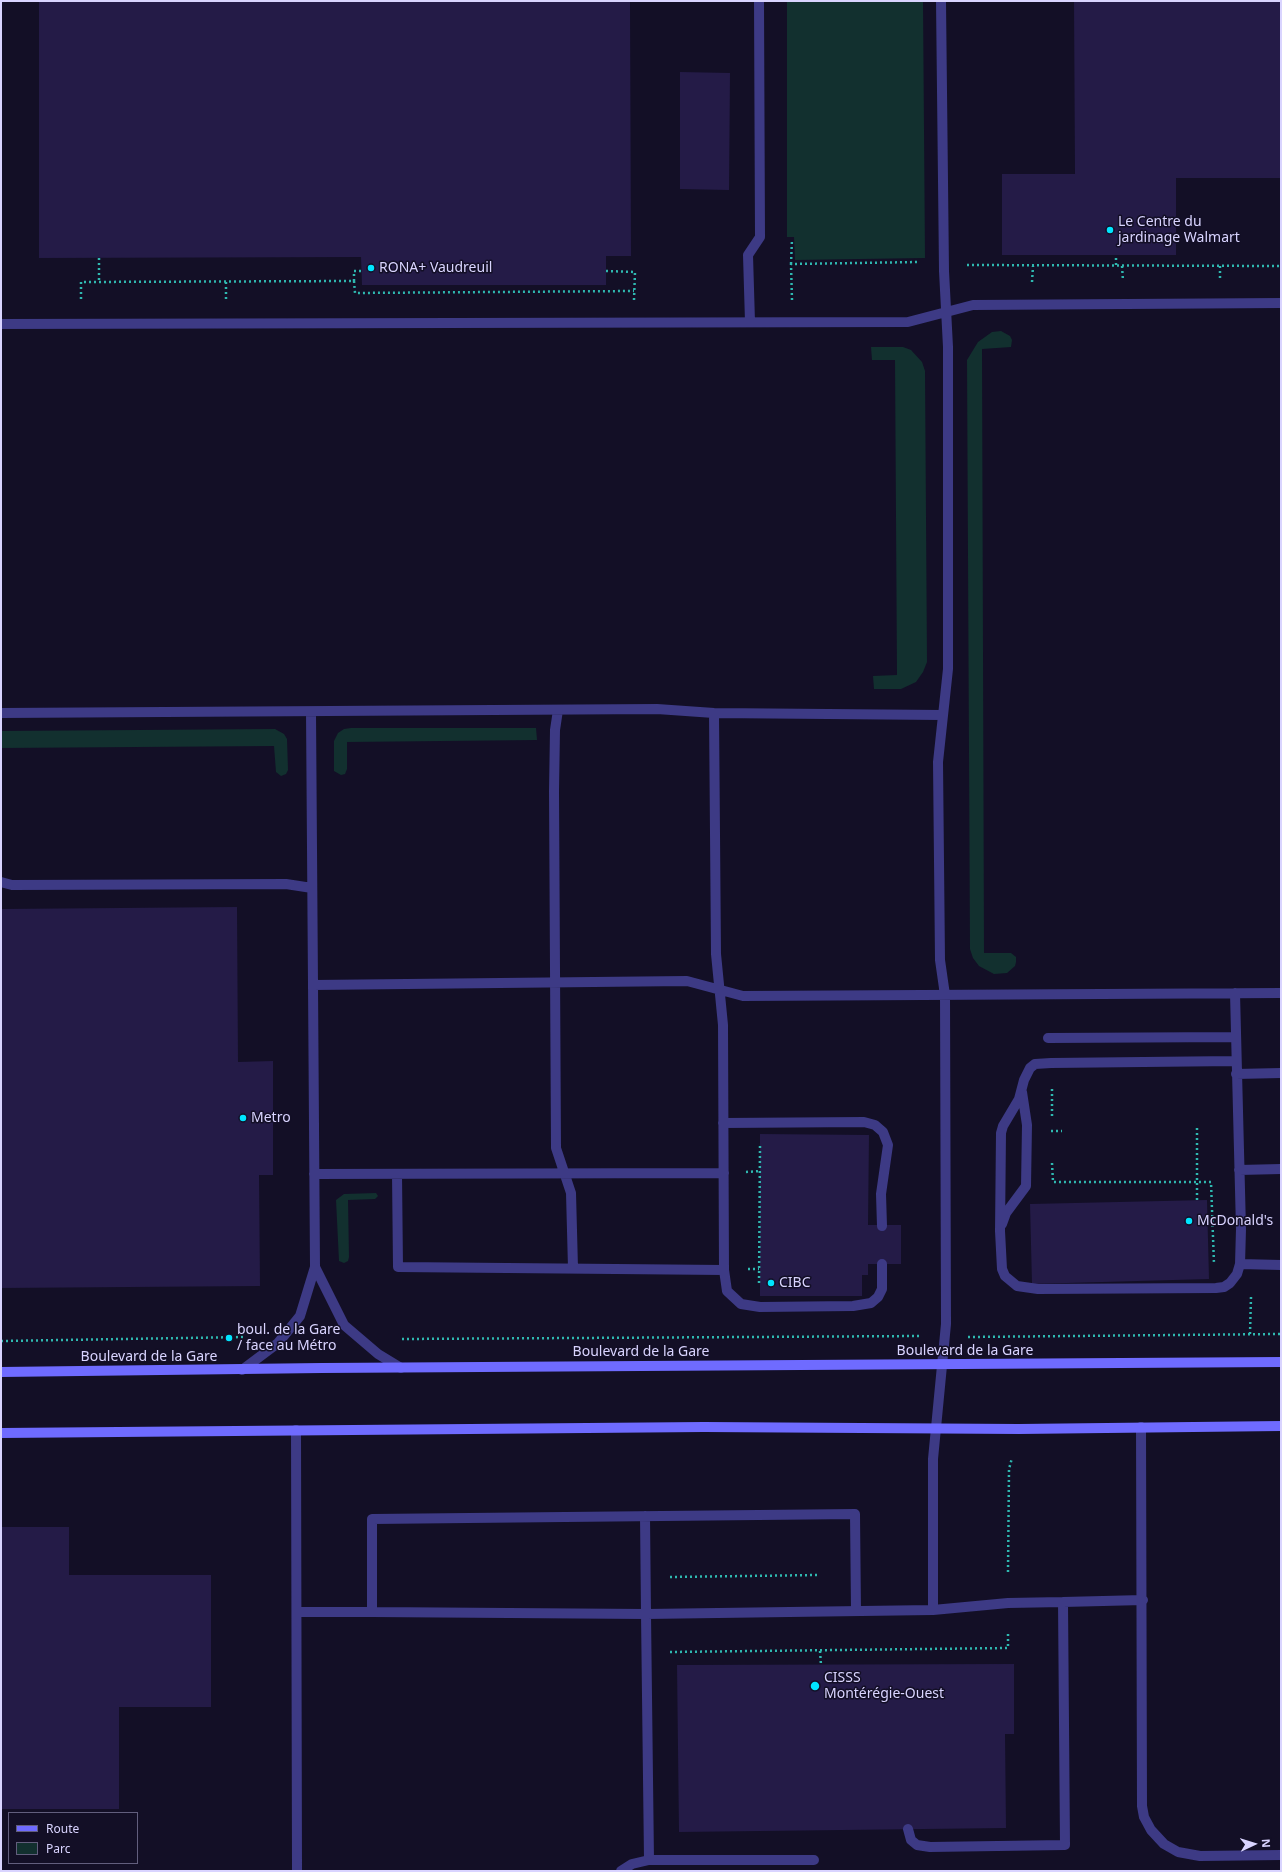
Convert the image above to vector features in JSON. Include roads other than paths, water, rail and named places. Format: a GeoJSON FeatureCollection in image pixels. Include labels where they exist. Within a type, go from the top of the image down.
{"type":"FeatureCollection","features":[{"type":"Feature","properties":{"kind":"main road","name":"Boulevard de la Gare"},"geometry":{"type":"LineString","coordinates":[[1,1372],[1281,1362]]}},
{"type":"Feature","properties":{"kind":"main road"},"geometry":{"type":"LineString","coordinates":[[1,1433],[704,1427],[936,1427],[1019,1429],[1281,1426]]}},
{"type":"Feature","properties":{"kind":"lane"},"geometry":{"type":"LineString","coordinates":[[750,322],[748,256],[760,237],[759,1]]}},
{"type":"Feature","properties":{"kind":"lane"},"geometry":{"type":"LineString","coordinates":[[933,1610],[934,1459],[946,1324],[945,995],[940,960],[938,762],[948,669],[948,347],[944,271],[941,1]]}},
{"type":"Feature","properties":{"kind":"lane"},"geometry":{"type":"LineString","coordinates":[[1,324],[908,322],[973,305],[1281,303]]}},
{"type":"Feature","properties":{"kind":"lane"},"geometry":{"type":"LineString","coordinates":[[1,713],[657,709],[714,713],[942,715]]}},
{"type":"Feature","properties":{"kind":"lane"},"geometry":{"type":"LineString","coordinates":[[558,710],[555,730],[556,1148],[571,1194],[573,1268]]}},
{"type":"Feature","properties":{"kind":"lane"},"geometry":{"type":"LineString","coordinates":[[242,1370],[278,1343],[300,1316],[315,1267],[311,712]]}},
{"type":"Feature","properties":{"kind":"lane"},"geometry":{"type":"LineString","coordinates":[[714,713],[716,954],[723,1025],[724,1270],[727,1291],[741,1304],[760,1307],[853,1306],[871,1303],[878,1297],[882,1289],[882,1264]]}},
{"type":"Feature","properties":{"kind":"lane"},"geometry":{"type":"LineString","coordinates":[[1,882],[12,885],[286,884],[312,888]]}},
{"type":"Feature","properties":{"kind":"lane"},"geometry":{"type":"LineString","coordinates":[[313,985],[688,981],[743,996],[1281,993]]}},
{"type":"Feature","properties":{"kind":"lane"},"geometry":{"type":"LineString","coordinates":[[1235,993],[1240,1264],[1237,1274],[1230,1283],[1224,1287],[1216,1288],[1028,1288],[1017,1286],[1005,1276],[1002,1269],[1000,1231],[1001,1133],[1022,1092],[1026,1073],[1035,1064],[1236,1061]]}},
{"type":"Feature","properties":{"kind":"lane"},"geometry":{"type":"LineString","coordinates":[[1048,1038],[1236,1037]]}},
{"type":"Feature","properties":{"kind":"lane"},"geometry":{"type":"LineString","coordinates":[[1236,1074],[1281,1073]]}},
{"type":"Feature","properties":{"kind":"lane"},"geometry":{"type":"LineString","coordinates":[[1000,1231],[1006,1213],[1026,1186],[1027,1125],[1022,1092]]}},
{"type":"Feature","properties":{"kind":"lane"},"geometry":{"type":"LineString","coordinates":[[723,1123],[864,1122],[875,1125],[883,1132],[888,1145],[881,1194],[882,1226]]}},
{"type":"Feature","properties":{"kind":"lane"},"geometry":{"type":"LineString","coordinates":[[1239,1170],[1281,1169]]}},
{"type":"Feature","properties":{"kind":"lane"},"geometry":{"type":"LineString","coordinates":[[314,1174],[724,1173]]}},
{"type":"Feature","properties":{"kind":"lane"},"geometry":{"type":"LineString","coordinates":[[397,1174],[398,1267],[724,1270]]}},
{"type":"Feature","properties":{"kind":"lane"},"geometry":{"type":"LineString","coordinates":[[1240,1264],[1281,1265]]}},
{"type":"Feature","properties":{"kind":"lane"},"geometry":{"type":"LineString","coordinates":[[315,1267],[344,1325],[378,1354],[401,1368]]}},
{"type":"Feature","properties":{"kind":"lane"},"geometry":{"type":"LineString","coordinates":[[1141,1427],[1142,1806],[1144,1817],[1151,1830],[1164,1844],[1178,1852],[1191,1855],[1281,1855]]}},
{"type":"Feature","properties":{"kind":"lane"},"geometry":{"type":"LineString","coordinates":[[296,1430],[296,1871]]}},
{"type":"Feature","properties":{"kind":"lane"},"geometry":{"type":"LineString","coordinates":[[372,1612],[372,1519],[855,1514],[856,1611]]}},
{"type":"Feature","properties":{"kind":"lane"},"geometry":{"type":"LineString","coordinates":[[645,1516],[649,1860]]}},
{"type":"Feature","properties":{"kind":"lane"},"geometry":{"type":"LineString","coordinates":[[297,1612],[646,1614],[933,1610],[1008,1603],[1142,1600]]}},
{"type":"Feature","properties":{"kind":"lane"},"geometry":{"type":"LineString","coordinates":[[908,1829],[911,1840],[917,1845],[930,1847],[1065,1845],[1063,1602]]}},
{"type":"Feature","properties":{"kind":"lane"},"geometry":{"type":"LineString","coordinates":[[621,1871],[632,1864],[649,1860],[814,1860]]}},
{"type":"Feature","properties":{"kind":"place","name":"Le Centre du jardinage Walmart"},"geometry":{"type":"Point","coordinates":[1110,230]}},
{"type":"Feature","properties":{"kind":"place","name":"RONA+ Vaudreuil"},"geometry":{"type":"Point","coordinates":[371,268]}},
{"type":"Feature","properties":{"kind":"place","name":"Metro"},"geometry":{"type":"Point","coordinates":[243,1118]}},
{"type":"Feature","properties":{"kind":"place","name":"McDonald's"},"geometry":{"type":"Point","coordinates":[1189,1221]}},
{"type":"Feature","properties":{"kind":"place","name":"CIBC"},"geometry":{"type":"Point","coordinates":[771,1283]}},
{"type":"Feature","properties":{"kind":"place","name":"boul. de la Gare / face au Métro"},"geometry":{"type":"Point","coordinates":[229,1338]}},
{"type":"Feature","properties":{"kind":"place","name":"CISSS Montérégie-Ouest"},"geometry":{"type":"Point","coordinates":[815,1686]}}]}
